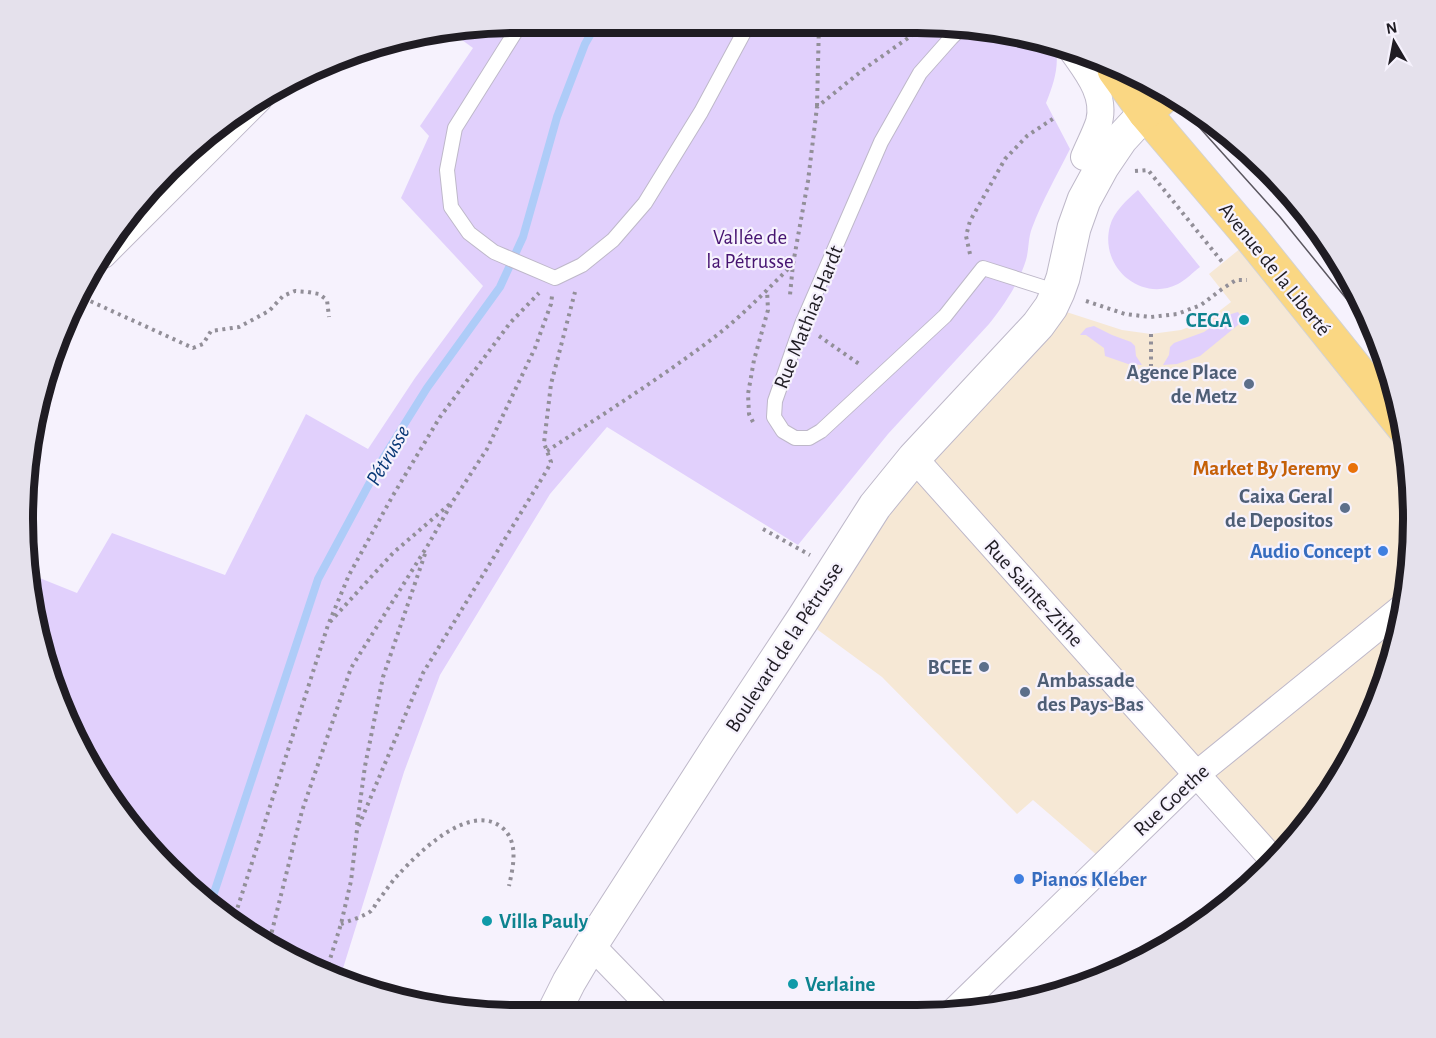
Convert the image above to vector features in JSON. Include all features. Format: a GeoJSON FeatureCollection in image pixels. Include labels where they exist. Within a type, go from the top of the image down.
{"type":"FeatureCollection","features":[{"type":"Feature","properties":{"kind":"main road","name":"Avenue de la Liberté"},"geometry":{"type":"LineString","coordinates":[[1128,81],[1156,104],[1252,239],[1391,412]]}},
{"type":"Feature","properties":{"kind":"main road"},"geometry":{"type":"LineString","coordinates":[[1055,299],[1084,200],[1120,139],[1156,104]]}},
{"type":"Feature","properties":{"kind":"main road","name":"Boulevard de la Pétrusse"},"geometry":{"type":"LineString","coordinates":[[558,1005],[591,945],[875,506],[914,458],[1038,325],[1055,299]]}},
{"type":"Feature","properties":{"kind":"street"},"geometry":{"type":"LineString","coordinates":[[1079,61],[1094,83],[1099,101],[1099,120],[1084,157]]}},
{"type":"Feature","properties":{"kind":"street"},"geometry":{"type":"LineString","coordinates":[[128,230],[230,128]]}},
{"type":"Feature","properties":{"kind":"street","name":"Rue Sainte-Zithe"},"geometry":{"type":"LineString","coordinates":[[914,458],[1268,855]]}},
{"type":"Feature","properties":{"kind":"street","name":"Rue Goethe"},"geometry":{"type":"LineString","coordinates":[[963,1003],[1197,774],[1394,614]]}},
{"type":"Feature","properties":{"kind":"street"},"geometry":{"type":"LineString","coordinates":[[591,945],[649,1005]]}},
{"type":"Feature","properties":{"kind":"lane"},"geometry":{"type":"LineString","coordinates":[[514,33],[455,128],[447,170],[451,207],[469,233],[494,252],[555,278],[582,266],[613,240],[645,203],[701,112],[744,33]]}},
{"type":"Feature","properties":{"kind":"lane","name":"Rue Mathias Hardt"},"geometry":{"type":"LineString","coordinates":[[783,431],[774,417],[775,401],[802,324],[881,142],[920,73],[954,35]]}},
{"type":"Feature","properties":{"kind":"lane"},"geometry":{"type":"LineString","coordinates":[[783,431],[795,438],[809,438],[821,431],[945,316],[982,268],[1055,299]]}},
{"type":"Feature","properties":{"kind":"path"},"geometry":{"type":"LineString","coordinates":[[790,296],[817,107],[819,33]]}},
{"type":"Feature","properties":{"kind":"path"},"geometry":{"type":"LineString","coordinates":[[817,107],[864,69],[915,33]]}},
{"type":"Feature","properties":{"kind":"path"},"geometry":{"type":"LineString","coordinates":[[982,268],[970,254],[966,236],[970,220],[1005,159],[1028,136],[1054,118]]}},
{"type":"Feature","properties":{"kind":"path"},"geometry":{"type":"LineString","coordinates":[[1125,172],[1148,170],[1223,263]]}},
{"type":"Feature","properties":{"kind":"path"},"geometry":{"type":"LineString","coordinates":[[547,451],[631,396],[713,338],[793,264]]}},
{"type":"Feature","properties":{"kind":"path"},"geometry":{"type":"LineString","coordinates":[[357,830],[423,673],[548,470],[551,462],[544,443],[551,384],[582,266]]}},
{"type":"Feature","properties":{"kind":"path"},"geometry":{"type":"LineString","coordinates":[[271,937],[302,811],[351,668],[487,449],[536,348],[551,304],[555,278]]}},
{"type":"Feature","properties":{"kind":"path"},"geometry":{"type":"LineString","coordinates":[[236,914],[327,625],[349,575],[440,417],[510,323],[555,278]]}},
{"type":"Feature","properties":{"kind":"path"},"geometry":{"type":"LineString","coordinates":[[1055,299],[1125,314],[1151,317],[1177,314],[1201,305],[1236,280],[1251,280]]}},
{"type":"Feature","properties":{"kind":"path"},"geometry":{"type":"LineString","coordinates":[[767,290],[768,310],[754,360],[748,394],[749,414],[757,431],[764,437],[774,436],[783,431]]}},
{"type":"Feature","properties":{"kind":"path"},"geometry":{"type":"LineString","coordinates":[[86,299],[193,348],[203,344],[211,331],[239,327],[269,311],[283,296],[295,291],[319,294],[327,300],[328,317]]}},
{"type":"Feature","properties":{"kind":"path"},"geometry":{"type":"LineString","coordinates":[[802,324],[878,377]]}},
{"type":"Feature","properties":{"kind":"path"},"geometry":{"type":"LineString","coordinates":[[1151,334],[1151,366]]}},
{"type":"Feature","properties":{"kind":"path"},"geometry":{"type":"LineString","coordinates":[[327,625],[393,553],[453,501]]}},
{"type":"Feature","properties":{"kind":"path"},"geometry":{"type":"LineString","coordinates":[[764,529],[811,556]]}},
{"type":"Feature","properties":{"kind":"path"},"geometry":{"type":"LineString","coordinates":[[328,966],[351,881],[365,766],[383,677],[428,545]]}},
{"type":"Feature","properties":{"kind":"path"},"geometry":{"type":"LineString","coordinates":[[341,924],[371,911],[398,875],[429,844],[442,834],[463,824],[489,821],[500,826],[507,834],[513,848],[513,866],[509,886]]}},
{"type":"Feature","properties":{"kind":"shaded area"},"geometry":{"type":"Polygon","coordinates":[[[1252,239],[1391,412],[1399,456],[1403,519],[1402,551],[1394,614],[1377,675],[1353,734],[1338,762],[1303,815],[1268,855],[1197,775],[1106,863],[1033,800],[1017,814],[882,677],[803,619],[1051,307],[1122,330],[1151,334],[1181,330],[1209,319],[1231,302],[1209,274],[1252,239]]]}},
{"type":"Feature","properties":{"kind":"green space","name":"Vallée de la Pétrusse"},"geometry":{"type":"Polygon","coordinates":[[[519,33],[917,33],[949,34],[1012,42],[1056,54],[1054,81],[1046,103],[1070,149],[1036,218],[1023,269],[1005,301],[989,324],[888,434],[798,545],[607,427],[550,494],[440,675],[404,772],[342,971],[276,940],[223,905],[175,863],[133,815],[98,762],[70,705],[50,645],[42,614],[36,577],[77,593],[112,533],[225,575],[306,414],[368,449],[415,378],[483,286],[401,198],[429,136],[420,126],[473,48],[458,37],[519,33]]]}},
{"type":"Feature","properties":{"kind":"green space"},"geometry":{"type":"Polygon","coordinates":[[[1138,190],[1200,267],[1178,284],[1164,289],[1150,289],[1137,285],[1117,267],[1111,255],[1108,241],[1112,221],[1121,206],[1138,190]]]}},
{"type":"Feature","properties":{"kind":"green space"},"geometry":{"type":"Polygon","coordinates":[[[1238,312],[1244,320],[1200,356],[1177,364],[1163,365],[1174,343],[1204,332],[1231,314],[1238,312]]]}},
{"type":"Feature","properties":{"kind":"green space"},"geometry":{"type":"Polygon","coordinates":[[[1094,326],[1131,342],[1135,346],[1136,356],[1142,365],[1128,364],[1105,356],[1104,348],[1086,335],[1080,335],[1086,328],[1094,326]]]}},
{"type":"Feature","properties":{"kind":"waterway","name":"Pétrusse"},"geometry":{"type":"LineString","coordinates":[[213,896],[318,579],[382,460],[427,388],[500,287],[523,237],[557,117],[591,33]]}},
{"type":"Feature","properties":{"kind":"tram line"},"geometry":{"type":"LineString","coordinates":[[1190,117],[1280,217],[1356,310]]}},
{"type":"Feature","properties":{"kind":"place","name":"CEGA"},"geometry":{"type":"Point","coordinates":[1244,320]}},
{"type":"Feature","properties":{"kind":"place","name":"Agence Place de Metz"},"geometry":{"type":"Point","coordinates":[1249,384]}},
{"type":"Feature","properties":{"kind":"place","name":"Market By Jeremy"},"geometry":{"type":"Point","coordinates":[1353,468]}},
{"type":"Feature","properties":{"kind":"place","name":"Caixa Geral de Depositos"},"geometry":{"type":"Point","coordinates":[1345,508]}},
{"type":"Feature","properties":{"kind":"place","name":"Audio Concept"},"geometry":{"type":"Point","coordinates":[1383,551]}},
{"type":"Feature","properties":{"kind":"place","name":"BCEE"},"geometry":{"type":"Point","coordinates":[984,667]}},
{"type":"Feature","properties":{"kind":"place","name":"Ambassade des Pays-Bas"},"geometry":{"type":"Point","coordinates":[1025,692]}},
{"type":"Feature","properties":{"kind":"place","name":"Pianos Kleber"},"geometry":{"type":"Point","coordinates":[1019,879]}},
{"type":"Feature","properties":{"kind":"place","name":"Villa Pauly"},"geometry":{"type":"Point","coordinates":[487,921]}},
{"type":"Feature","properties":{"kind":"place","name":"Verlaine"},"geometry":{"type":"Point","coordinates":[793,984]}}]}
